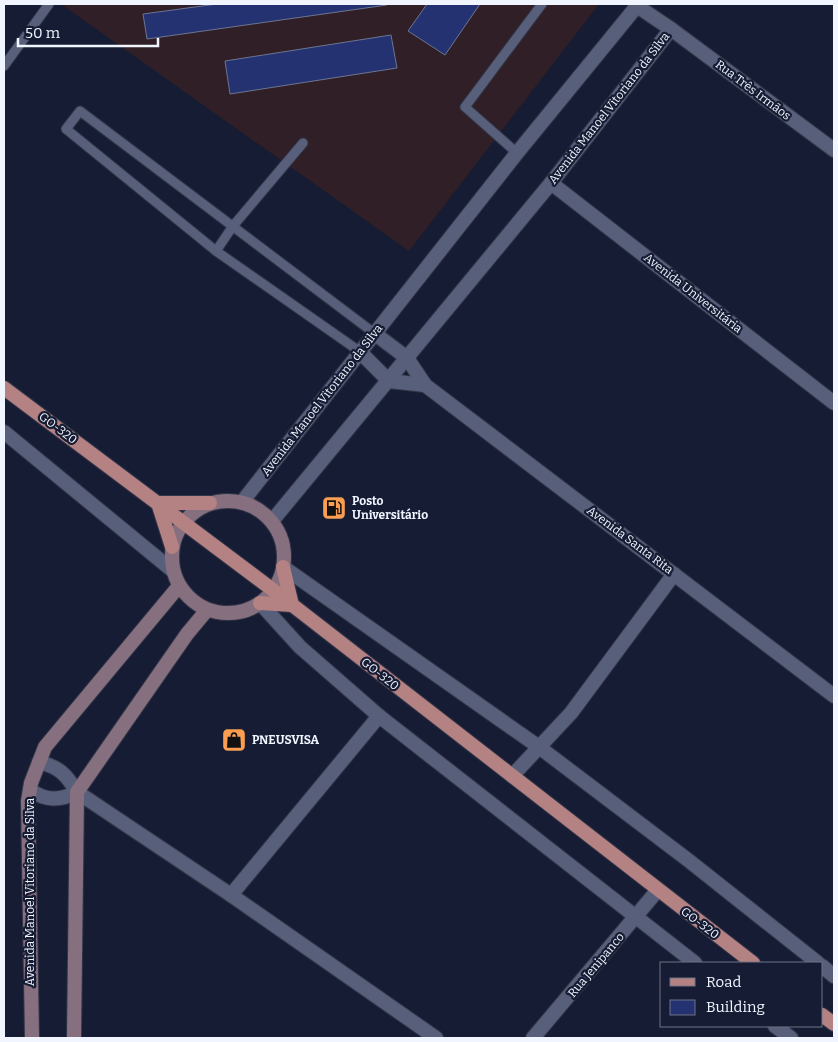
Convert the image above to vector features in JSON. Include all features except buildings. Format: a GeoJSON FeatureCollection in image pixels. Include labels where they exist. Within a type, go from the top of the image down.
{"type":"FeatureCollection","features":[{"type":"Feature","properties":{"kind":"main road","name":"GO-320"},"geometry":{"type":"LineString","coordinates":[[4,388],[274,590],[658,891],[753,962]]}},
{"type":"Feature","properties":{"kind":"main road"},"geometry":{"type":"LineString","coordinates":[[172,547],[158,503],[210,503],[226,500],[242,502],[259,509],[272,522],[282,538],[285,556],[274,590],[260,604],[244,611],[226,613],[207,610],[191,600],[179,586],[172,570],[174,536],[183,522],[195,510],[210,503]]}},
{"type":"Feature","properties":{"kind":"main road"},"geometry":{"type":"LineString","coordinates":[[260,604],[292,605],[283,567]]}},
{"type":"Feature","properties":{"kind":"main road","name":"Avenida Manoel Vitoriano da Silva"},"geometry":{"type":"LineString","coordinates":[[32,1038],[28,801],[38,762],[45,746],[179,586]]}},
{"type":"Feature","properties":{"kind":"main road"},"geometry":{"type":"LineString","coordinates":[[74,1038],[77,792],[187,634],[207,610]]}},
{"type":"Feature","properties":{"kind":"main road"},"geometry":{"type":"LineString","coordinates":[[823,1016],[834,1024]]}},
{"type":"Feature","properties":{"kind":"street","name":"Avenida Manoel Vitoriano da Silva"},"geometry":{"type":"LineString","coordinates":[[242,502],[517,153],[637,6],[671,29],[551,183],[272,522]]}},
{"type":"Feature","properties":{"kind":"street","name":"Rua Três Irmãos"},"geometry":{"type":"LineString","coordinates":[[671,29],[834,150]]}},
{"type":"Feature","properties":{"kind":"street","name":"Avenida Universitária"},"geometry":{"type":"LineString","coordinates":[[551,183],[834,403]]}},
{"type":"Feature","properties":{"kind":"street","name":"Avenida Santa Rita"},"geometry":{"type":"LineString","coordinates":[[374,333],[407,358],[425,385],[834,696]]}},
{"type":"Feature","properties":{"kind":"street"},"geometry":{"type":"LineString","coordinates":[[359,352],[389,381],[425,385]]}},
{"type":"Feature","properties":{"kind":"street"},"geometry":{"type":"LineString","coordinates":[[4,432],[172,570]]}},
{"type":"Feature","properties":{"kind":"street"},"geometry":{"type":"LineString","coordinates":[[283,567],[539,747],[688,860],[817,962]]}},
{"type":"Feature","properties":{"kind":"street"},"geometry":{"type":"LineString","coordinates":[[512,776],[571,713],[674,574]]}},
{"type":"Feature","properties":{"kind":"street"},"geometry":{"type":"LineString","coordinates":[[260,604],[281,629],[300,647],[379,716],[694,962]]}},
{"type":"Feature","properties":{"kind":"street"},"geometry":{"type":"LineString","coordinates":[[231,895],[379,716]]}},
{"type":"Feature","properties":{"kind":"street"},"geometry":{"type":"LineString","coordinates":[[38,762],[60,769],[66,774],[77,792],[231,895],[436,1038]]}},
{"type":"Feature","properties":{"kind":"street"},"geometry":{"type":"LineString","coordinates":[[30,790],[47,798],[60,800],[77,792]]}},
{"type":"Feature","properties":{"kind":"street","name":"Rua Jenipanco"},"geometry":{"type":"LineString","coordinates":[[533,1038],[658,891]]}},
{"type":"Feature","properties":{"kind":"street"},"geometry":{"type":"LineString","coordinates":[[823,967],[834,976]]}},
{"type":"Feature","properties":{"kind":"street"},"geometry":{"type":"LineString","coordinates":[[776,1027],[791,1038]]}},
{"type":"Feature","properties":{"kind":"lane"},"geometry":{"type":"LineString","coordinates":[[4,66],[49,4]]}},
{"type":"Feature","properties":{"kind":"lane"},"geometry":{"type":"LineString","coordinates":[[517,153],[466,106],[542,4]]}},
{"type":"Feature","properties":{"kind":"lane"},"geometry":{"type":"LineString","coordinates":[[359,352],[216,250],[66,129],[80,111],[374,333]]}},
{"type":"Feature","properties":{"kind":"lane"},"geometry":{"type":"LineString","coordinates":[[216,250],[233,226],[302,143]]}},
{"type":"Feature","properties":{"kind":"shaded area"},"geometry":{"type":"Polygon","coordinates":[[[61,4],[599,4],[409,251],[61,4]]]}},
{"type":"Feature","properties":{"kind":"place","name":"Posto Universitário"},"geometry":{"type":"Point","coordinates":[334,508]}},
{"type":"Feature","properties":{"kind":"place","name":"PNEUSVISA"},"geometry":{"type":"Point","coordinates":[234,740]}}]}
